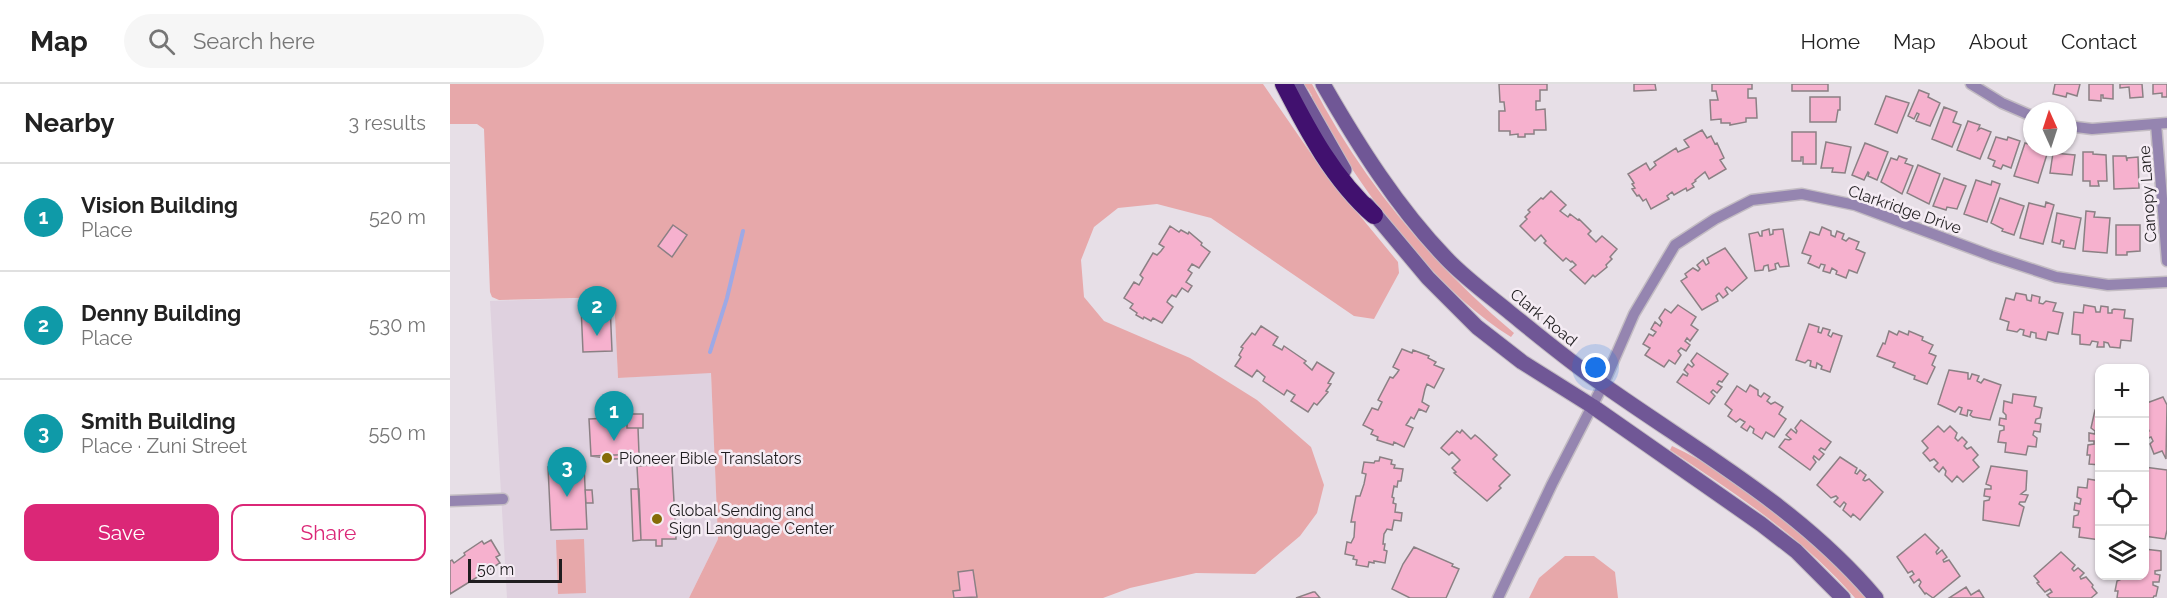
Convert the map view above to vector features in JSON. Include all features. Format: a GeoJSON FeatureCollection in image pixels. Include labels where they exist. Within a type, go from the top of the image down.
{"type":"FeatureCollection","features":[{"type":"Feature","properties":{"kind":"highway"},"geometry":{"type":"LineString","coordinates":[[1284,84],[1337,174],[1356,199],[1374,215]]}},
{"type":"Feature","properties":{"kind":"main road"},"geometry":{"type":"LineString","coordinates":[[1295,84],[1339,163],[1374,215],[1428,278],[1477,327],[1521,362],[1592,406],[1770,531],[1796,551],[1843,598]]}},
{"type":"Feature","properties":{"kind":"main road","name":"Clark Road"},"geometry":{"type":"LineString","coordinates":[[1323,84],[1391,192],[1446,259],[1553,348],[1603,385],[1769,498],[1827,546],[1876,598]]}},
{"type":"Feature","properties":{"kind":"street"},"geometry":{"type":"LineString","coordinates":[[1971,84],[2001,103],[2023,112]]}},
{"type":"Feature","properties":{"kind":"street"},"geometry":{"type":"LineString","coordinates":[[2077,127],[2092,129],[2162,123]]}},
{"type":"Feature","properties":{"kind":"street","name":"Canopy Lane"},"geometry":{"type":"LineString","coordinates":[[2162,123],[2167,261]]}},
{"type":"Feature","properties":{"kind":"street","name":"Clarkridge Drive"},"geometry":{"type":"LineString","coordinates":[[1498,598],[1552,484],[1603,385],[1634,314],[1675,245],[1715,219],[1752,200],[1802,194],[1855,205],[1992,256],[2056,277],[2108,285],[2167,282]]}},
{"type":"Feature","properties":{"kind":"street"},"geometry":{"type":"LineString","coordinates":[[450,501],[503,499]]}},
{"type":"Feature","properties":{"kind":"shaded area"},"geometry":{"type":"Polygon","coordinates":[[[450,84],[1263,84],[1323,171],[1398,262],[1399,273],[1374,319],[1354,316],[1211,218],[1157,204],[1118,208],[1094,227],[1081,260],[1084,297],[1104,321],[1190,358],[1257,400],[1311,447],[1324,485],[1317,513],[1300,536],[1255,574],[1196,573],[1130,588],[1103,598],[689,598],[718,539],[711,373],[618,378],[614,297],[499,300],[492,297],[484,129],[477,124],[450,124],[450,84]]]}},
{"type":"Feature","properties":{"kind":"shaded area"},"geometry":{"type":"Polygon","coordinates":[[[1302,84],[1312,84],[1353,154],[1401,219],[1454,278],[1514,333],[1511,337],[1465,302],[1420,258],[1362,184],[1310,98],[1312,96],[1308,89],[1306,90],[1302,84]]]}},
{"type":"Feature","properties":{"kind":"shaded area","name":"Pioneer Bible Translators"},"geometry":{"type":"Polygon","coordinates":[[[614,297],[618,378],[711,372],[718,539],[689,598],[507,598],[490,301],[614,297]]]}},
{"type":"Feature","properties":{"kind":"shaded area"},"geometry":{"type":"Polygon","coordinates":[[[1672,446],[1700,460],[1752,494],[1800,533],[1866,598],[1855,598],[1835,576],[1791,536],[1744,500],[1670,450],[1672,446]]]}},
{"type":"Feature","properties":{"kind":"shaded area"},"geometry":{"type":"Polygon","coordinates":[[[584,539],[586,593],[558,594],[556,540],[584,539]]]}},
{"type":"Feature","properties":{"kind":"shaded area"},"geometry":{"type":"Polygon","coordinates":[[[1565,556],[1594,556],[1615,572],[1618,598],[1529,598],[1539,578],[1565,556]]]}},
{"type":"Feature","properties":{"kind":"building"},"geometry":{"type":"Polygon","coordinates":[[[1499,84],[1547,84],[1547,90],[1540,90],[1540,101],[1536,101],[1536,110],[1545,109],[1546,130],[1534,130],[1534,134],[1525,134],[1525,137],[1518,137],[1518,134],[1510,135],[1510,131],[1499,131],[1499,111],[1505,111],[1504,102],[1500,102],[1499,84]]]}},
{"type":"Feature","properties":{"kind":"building"},"geometry":{"type":"Polygon","coordinates":[[[1634,84],[1655,84],[1656,90],[1634,91],[1634,84]]]}},
{"type":"Feature","properties":{"kind":"building"},"geometry":{"type":"Polygon","coordinates":[[[1712,84],[1752,84],[1752,89],[1748,89],[1748,98],[1756,98],[1757,118],[1746,118],[1746,122],[1730,125],[1730,123],[1721,123],[1721,119],[1711,120],[1710,100],[1718,100],[1716,91],[1712,91],[1712,84]]]}},
{"type":"Feature","properties":{"kind":"building"},"geometry":{"type":"Polygon","coordinates":[[[1792,84],[1828,84],[1828,91],[1792,91],[1792,84]]]}},
{"type":"Feature","properties":{"kind":"building"},"geometry":{"type":"Polygon","coordinates":[[[2055,84],[2080,84],[2077,96],[2067,93],[2066,97],[2053,94],[2055,84]]]}},
{"type":"Feature","properties":{"kind":"building"},"geometry":{"type":"Polygon","coordinates":[[[2089,84],[2113,84],[2113,99],[2103,98],[2101,95],[2101,101],[2089,100],[2089,84]]]}},
{"type":"Feature","properties":{"kind":"building"},"geometry":{"type":"Polygon","coordinates":[[[2120,84],[2142,84],[2143,97],[2130,98],[2129,87],[2120,88],[2120,84]]]}},
{"type":"Feature","properties":{"kind":"building"},"geometry":{"type":"Polygon","coordinates":[[[2153,84],[2167,84],[2167,97],[2162,97],[2162,93],[2153,94],[2153,84]]]}},
{"type":"Feature","properties":{"kind":"building"},"geometry":{"type":"Polygon","coordinates":[[[1919,90],[1929,94],[1928,97],[1940,103],[1930,126],[1916,121],[1919,114],[1917,113],[1914,119],[1908,116],[1919,90]]]}},
{"type":"Feature","properties":{"kind":"building"},"geometry":{"type":"Polygon","coordinates":[[[1886,96],[1909,103],[1897,133],[1875,124],[1886,96]]]}},
{"type":"Feature","properties":{"kind":"building"},"geometry":{"type":"Polygon","coordinates":[[[1810,97],[1840,97],[1840,110],[1838,110],[1836,122],[1810,122],[1810,97]]]}},
{"type":"Feature","properties":{"kind":"building"},"geometry":{"type":"Polygon","coordinates":[[[1944,107],[1957,112],[1953,122],[1961,125],[1952,147],[1932,139],[1944,107]]]}},
{"type":"Feature","properties":{"kind":"building"},"geometry":{"type":"Polygon","coordinates":[[[1968,121],[1980,125],[1978,130],[1981,128],[1991,132],[1980,159],[1957,150],[1968,121]]]}},
{"type":"Feature","properties":{"kind":"building"},"geometry":{"type":"Polygon","coordinates":[[[1702,130],[1707,138],[1711,136],[1715,144],[1717,143],[1724,158],[1720,160],[1726,169],[1709,179],[1705,172],[1692,184],[1694,187],[1687,191],[1686,188],[1674,195],[1672,192],[1667,196],[1669,199],[1651,209],[1646,199],[1643,201],[1632,189],[1635,188],[1632,184],[1634,183],[1628,174],[1646,163],[1650,170],[1656,165],[1654,162],[1676,148],[1678,152],[1689,147],[1684,140],[1702,130]]]}},
{"type":"Feature","properties":{"kind":"building"},"geometry":{"type":"Polygon","coordinates":[[[1792,132],[1816,132],[1816,164],[1803,164],[1803,157],[1801,161],[1792,161],[1792,132]]]}},
{"type":"Feature","properties":{"kind":"building"},"geometry":{"type":"Polygon","coordinates":[[[1996,137],[2007,140],[2008,137],[2020,141],[2011,168],[2003,165],[2001,169],[1993,166],[1995,161],[1988,158],[1996,137]]]}},
{"type":"Feature","properties":{"kind":"building"},"geometry":{"type":"Polygon","coordinates":[[[1826,142],[1851,147],[1845,173],[1832,172],[1833,168],[1821,168],[1826,142]]]}},
{"type":"Feature","properties":{"kind":"building"},"geometry":{"type":"Polygon","coordinates":[[[1865,143],[1888,152],[1877,180],[1868,176],[1868,172],[1864,180],[1852,175],[1865,143]]]}},
{"type":"Feature","properties":{"kind":"building"},"geometry":{"type":"Polygon","coordinates":[[[2023,149],[2023,156],[2046,156],[2038,183],[2014,176],[2023,149]]]}},
{"type":"Feature","properties":{"kind":"building"},"geometry":{"type":"Polygon","coordinates":[[[2083,152],[2106,155],[2107,181],[2098,181],[2099,186],[2090,186],[2090,181],[2083,181],[2083,152]]]}},
{"type":"Feature","properties":{"kind":"building"},"geometry":{"type":"Polygon","coordinates":[[[1899,156],[1907,159],[1905,163],[1913,166],[1902,194],[1881,182],[1891,158],[1897,160],[1899,156]]]}},
{"type":"Feature","properties":{"kind":"building"},"geometry":{"type":"Polygon","coordinates":[[[2053,156],[2075,156],[2072,175],[2050,173],[2053,156]]]}},
{"type":"Feature","properties":{"kind":"building"},"geometry":{"type":"Polygon","coordinates":[[[2113,156],[2126,156],[2127,161],[2127,158],[2138,157],[2139,188],[2114,189],[2113,156]]]}},
{"type":"Feature","properties":{"kind":"building"},"geometry":{"type":"Polygon","coordinates":[[[1918,165],[1940,174],[1929,204],[1907,193],[1918,165]]]}},
{"type":"Feature","properties":{"kind":"building"},"geometry":{"type":"Polygon","coordinates":[[[1944,178],[1966,186],[1957,209],[1947,207],[1946,210],[1933,206],[1944,178]]]}},
{"type":"Feature","properties":{"kind":"building"},"geometry":{"type":"Polygon","coordinates":[[[1976,180],[1991,185],[1992,181],[2000,184],[1987,222],[1964,214],[1976,180]]]}},
{"type":"Feature","properties":{"kind":"building"},"geometry":{"type":"Polygon","coordinates":[[[1551,191],[1566,205],[1560,211],[1568,217],[1570,214],[1579,219],[1591,231],[1588,234],[1596,242],[1602,236],[1617,249],[1610,257],[1612,259],[1606,265],[1607,267],[1595,277],[1593,275],[1585,284],[1570,270],[1576,265],[1572,261],[1566,258],[1563,261],[1544,243],[1546,241],[1541,235],[1535,241],[1520,226],[1527,219],[1525,217],[1530,212],[1528,210],[1551,191]]]}},
{"type":"Feature","properties":{"kind":"building"},"geometry":{"type":"Polygon","coordinates":[[[2000,198],[2024,206],[2014,235],[2002,231],[2003,229],[1991,223],[2000,198]]]}},
{"type":"Feature","properties":{"kind":"building"},"geometry":{"type":"Polygon","coordinates":[[[2046,202],[2054,205],[2043,244],[2020,238],[2029,203],[2045,207],[2046,202]]]}},
{"type":"Feature","properties":{"kind":"building"},"geometry":{"type":"Polygon","coordinates":[[[2086,211],[2095,212],[2094,217],[2110,218],[2107,253],[2083,251],[2086,211]]]}},
{"type":"Feature","properties":{"kind":"building"},"geometry":{"type":"Polygon","coordinates":[[[2057,213],[2081,218],[2075,249],[2063,247],[2064,241],[2061,240],[2060,244],[2052,242],[2057,213]]]}},
{"type":"Feature","properties":{"kind":"building"},"geometry":{"type":"Polygon","coordinates":[[[673,225],[687,235],[672,257],[658,246],[673,225]]]}},
{"type":"Feature","properties":{"kind":"building"},"geometry":{"type":"Polygon","coordinates":[[[2116,225],[2140,225],[2140,251],[2127,252],[2127,255],[2116,255],[2116,225]]]}},
{"type":"Feature","properties":{"kind":"building"},"geometry":{"type":"Polygon","coordinates":[[[1170,226],[1179,232],[1181,230],[1188,234],[1189,232],[1210,252],[1199,268],[1192,264],[1188,270],[1192,273],[1186,282],[1192,286],[1188,292],[1182,288],[1176,297],[1172,295],[1167,302],[1173,307],[1162,323],[1153,318],[1151,321],[1136,315],[1137,313],[1130,308],[1133,304],[1124,298],[1134,282],[1139,285],[1143,278],[1140,275],[1153,253],[1157,255],[1164,247],[1159,244],[1170,226]]]}},
{"type":"Feature","properties":{"kind":"building"},"geometry":{"type":"Polygon","coordinates":[[[1822,227],[1831,231],[1831,235],[1835,237],[1837,231],[1844,234],[1842,239],[1846,241],[1849,238],[1859,242],[1856,249],[1865,253],[1857,273],[1849,270],[1846,278],[1836,274],[1837,271],[1832,268],[1830,273],[1823,271],[1825,265],[1821,264],[1819,268],[1808,263],[1811,256],[1802,253],[1810,232],[1819,235],[1822,227]]]}},
{"type":"Feature","properties":{"kind":"building"},"geometry":{"type":"Polygon","coordinates":[[[1769,229],[1770,235],[1773,234],[1773,230],[1783,229],[1789,266],[1780,267],[1778,263],[1775,264],[1776,269],[1769,271],[1768,265],[1764,266],[1763,270],[1755,271],[1749,234],[1758,232],[1762,236],[1762,231],[1769,229]]]}},
{"type":"Feature","properties":{"kind":"building"},"geometry":{"type":"Polygon","coordinates":[[[1725,248],[1747,278],[1732,291],[1727,287],[1725,289],[1728,294],[1723,298],[1719,293],[1716,296],[1718,301],[1702,310],[1681,281],[1687,277],[1685,274],[1693,268],[1698,271],[1700,269],[1697,265],[1703,260],[1706,265],[1709,263],[1707,258],[1725,248]]]}},
{"type":"Feature","properties":{"kind":"building"},"geometry":{"type":"Polygon","coordinates":[[[2016,293],[2026,295],[2027,300],[2031,301],[2032,295],[2040,297],[2039,303],[2043,304],[2046,301],[2056,303],[2053,311],[2063,313],[2058,334],[2048,332],[2046,340],[2036,338],[2036,333],[2031,332],[2030,337],[2023,335],[2024,330],[2020,329],[2017,332],[2007,330],[2009,322],[2000,319],[2006,298],[2014,300],[2016,293]]]}},
{"type":"Feature","properties":{"kind":"building"},"geometry":{"type":"Polygon","coordinates":[[[610,304],[612,351],[583,352],[581,306],[610,304]]]}},
{"type":"Feature","properties":{"kind":"building"},"geometry":{"type":"Polygon","coordinates":[[[1678,305],[1696,317],[1691,325],[1698,330],[1690,341],[1687,338],[1685,341],[1690,345],[1686,351],[1681,348],[1678,351],[1681,355],[1675,364],[1669,360],[1664,367],[1645,355],[1650,348],[1643,344],[1649,334],[1653,336],[1656,332],[1651,329],[1655,322],[1660,326],[1662,322],[1659,318],[1665,309],[1671,313],[1678,305]]]}},
{"type":"Feature","properties":{"kind":"building"},"geometry":{"type":"Polygon","coordinates":[[[2084,305],[2095,307],[2096,312],[2100,312],[2101,306],[2108,307],[2108,313],[2112,313],[2114,309],[2125,310],[2124,318],[2133,319],[2131,341],[2121,340],[2120,348],[2110,347],[2104,342],[2104,347],[2097,347],[2098,342],[2092,341],[2090,345],[2080,344],[2080,335],[2072,334],[2074,312],[2083,313],[2084,305]]]}},
{"type":"Feature","properties":{"kind":"building"},"geometry":{"type":"Polygon","coordinates":[[[1809,324],[1819,327],[1818,332],[1821,333],[1823,328],[1830,330],[1828,335],[1831,337],[1833,333],[1842,336],[1830,372],[1821,369],[1822,366],[1817,363],[1816,368],[1810,366],[1811,361],[1808,360],[1805,363],[1796,360],[1809,324]]]}},
{"type":"Feature","properties":{"kind":"building"},"geometry":{"type":"Polygon","coordinates":[[[1261,326],[1278,337],[1273,345],[1282,350],[1284,346],[1306,361],[1304,363],[1312,370],[1317,362],[1334,373],[1328,383],[1331,384],[1326,391],[1328,392],[1317,405],[1314,403],[1308,412],[1291,401],[1295,395],[1287,390],[1284,395],[1263,381],[1265,377],[1257,370],[1252,377],[1235,366],[1241,357],[1239,355],[1243,348],[1241,347],[1252,333],[1255,335],[1261,326]]]}},
{"type":"Feature","properties":{"kind":"building"},"geometry":{"type":"Polygon","coordinates":[[[1889,331],[1897,335],[1899,331],[1908,335],[1909,331],[1923,337],[1922,340],[1933,345],[1929,353],[1936,356],[1932,365],[1935,367],[1927,384],[1893,367],[1895,363],[1877,356],[1883,343],[1885,344],[1889,331]]]}},
{"type":"Feature","properties":{"kind":"building"},"geometry":{"type":"Polygon","coordinates":[[[1402,349],[1429,356],[1428,358],[1436,362],[1434,365],[1444,369],[1434,388],[1427,384],[1422,402],[1429,406],[1426,412],[1419,409],[1414,419],[1411,417],[1406,425],[1413,428],[1404,447],[1394,442],[1393,445],[1377,440],[1378,437],[1371,434],[1373,430],[1363,425],[1372,408],[1378,410],[1382,402],[1378,400],[1390,377],[1393,378],[1399,370],[1393,367],[1402,349]]]}},
{"type":"Feature","properties":{"kind":"building"},"geometry":{"type":"Polygon","coordinates":[[[1697,353],[1728,374],[1722,382],[1719,381],[1717,384],[1722,387],[1717,393],[1713,390],[1711,392],[1715,396],[1709,404],[1677,382],[1683,374],[1687,376],[1684,370],[1688,364],[1692,367],[1694,365],[1691,361],[1697,353]]]}},
{"type":"Feature","properties":{"kind":"building"},"geometry":{"type":"Polygon","coordinates":[[[1949,370],[1968,373],[1968,379],[1972,374],[1979,376],[1977,381],[1981,383],[1984,379],[2001,385],[1990,420],[1973,417],[1970,415],[1972,411],[1968,410],[1967,416],[1960,414],[1962,408],[1959,407],[1955,412],[1938,404],[1949,370]]]}},
{"type":"Feature","properties":{"kind":"building"},"geometry":{"type":"Polygon","coordinates":[[[1750,385],[1758,390],[1758,395],[1761,397],[1764,393],[1770,397],[1767,401],[1771,404],[1775,402],[1783,407],[1779,414],[1786,419],[1774,437],[1766,432],[1762,439],[1753,433],[1754,429],[1750,426],[1747,431],[1741,427],[1745,422],[1740,419],[1736,422],[1728,416],[1732,410],[1725,404],[1737,386],[1746,392],[1750,385]]]}},
{"type":"Feature","properties":{"kind":"building"},"geometry":{"type":"Polygon","coordinates":[[[2013,394],[2036,397],[2034,406],[2042,408],[2040,418],[2036,419],[2035,423],[2041,424],[2040,432],[2034,431],[2033,435],[2037,438],[2036,447],[2028,446],[2026,455],[2005,452],[2006,443],[1998,442],[2000,431],[2004,430],[2004,426],[1999,425],[2000,418],[2006,419],[2003,412],[2004,401],[2012,403],[2013,394]]]}},
{"type":"Feature","properties":{"kind":"building"},"geometry":{"type":"Polygon","coordinates":[[[2163,397],[2167,405],[2166,459],[2162,451],[2154,454],[2150,444],[2153,441],[2151,437],[2149,438],[2149,402],[2163,397]]]}},
{"type":"Feature","properties":{"kind":"building"},"geometry":{"type":"Polygon","coordinates":[[[2095,410],[2095,431],[2091,428],[2095,410]]]}},
{"type":"Feature","properties":{"kind":"building"},"geometry":{"type":"Polygon","coordinates":[[[627,414],[643,414],[643,428],[627,428],[627,414]]]}},
{"type":"Feature","properties":{"kind":"building"},"geometry":{"type":"Polygon","coordinates":[[[627,417],[627,428],[638,428],[639,454],[591,456],[589,419],[627,417]]]}},
{"type":"Feature","properties":{"kind":"building"},"geometry":{"type":"Polygon","coordinates":[[[1801,420],[1831,442],[1825,450],[1821,448],[1819,450],[1824,454],[1819,460],[1814,456],[1816,462],[1810,470],[1779,447],[1785,439],[1791,439],[1786,435],[1791,429],[1796,433],[1795,428],[1801,420]]]}},
{"type":"Feature","properties":{"kind":"building"},"geometry":{"type":"Polygon","coordinates":[[[1938,426],[1944,432],[1950,426],[1957,433],[1955,438],[1958,441],[1962,437],[1967,442],[1964,446],[1967,449],[1971,447],[1978,455],[1973,460],[1979,467],[1963,482],[1957,476],[1952,482],[1945,475],[1946,471],[1943,467],[1939,472],[1934,467],[1938,463],[1934,459],[1930,461],[1923,453],[1928,448],[1922,441],[1938,426]]]}},
{"type":"Feature","properties":{"kind":"building"},"geometry":{"type":"Polygon","coordinates":[[[1462,430],[1471,439],[1475,435],[1480,439],[1497,455],[1493,459],[1510,475],[1499,486],[1501,488],[1487,501],[1454,473],[1456,472],[1452,468],[1460,460],[1452,452],[1449,455],[1441,448],[1457,431],[1460,433],[1462,430]]]}},
{"type":"Feature","properties":{"kind":"building"},"geometry":{"type":"Polygon","coordinates":[[[2089,433],[2095,434],[2095,465],[2089,464],[2090,455],[2087,455],[2088,445],[2094,444],[2094,441],[2089,441],[2089,433]]]}},
{"type":"Feature","properties":{"kind":"building"},"geometry":{"type":"Polygon","coordinates":[[[639,454],[639,458],[614,459],[591,456],[639,454]]]}},
{"type":"Feature","properties":{"kind":"building"},"geometry":{"type":"Polygon","coordinates":[[[1380,457],[1392,460],[1391,464],[1395,465],[1394,468],[1403,469],[1401,481],[1398,481],[1397,487],[1394,486],[1392,497],[1394,498],[1393,503],[1396,504],[1395,512],[1402,513],[1401,521],[1394,520],[1392,530],[1387,529],[1384,534],[1384,550],[1387,551],[1385,563],[1369,562],[1368,567],[1356,565],[1357,560],[1353,559],[1354,556],[1345,554],[1347,542],[1351,543],[1354,537],[1355,522],[1351,522],[1356,496],[1360,496],[1364,484],[1366,474],[1362,473],[1364,462],[1374,463],[1379,461],[1380,457]]]}},
{"type":"Feature","properties":{"kind":"building"},"geometry":{"type":"Polygon","coordinates":[[[1840,457],[1857,468],[1855,473],[1857,474],[1860,470],[1866,475],[1863,480],[1869,479],[1883,492],[1860,520],[1853,514],[1851,517],[1843,510],[1846,504],[1844,502],[1840,507],[1834,502],[1838,498],[1836,496],[1831,498],[1817,485],[1840,457]]]}},
{"type":"Feature","properties":{"kind":"building","name":"Global Sending and Sign Language Center"},"geometry":{"type":"Polygon","coordinates":[[[652,458],[658,458],[659,464],[672,464],[676,539],[662,539],[662,546],[656,546],[656,540],[641,540],[637,466],[652,465],[652,458]]]}},
{"type":"Feature","properties":{"kind":"building"},"geometry":{"type":"Polygon","coordinates":[[[584,465],[587,529],[551,530],[548,467],[584,465]]]}},
{"type":"Feature","properties":{"kind":"building"},"geometry":{"type":"Polygon","coordinates":[[[1991,466],[2027,471],[2026,490],[2021,494],[2028,495],[2025,502],[2019,504],[2024,507],[2019,526],[1983,520],[1984,501],[1989,500],[1990,497],[1984,496],[1985,489],[1991,489],[1991,486],[1986,484],[1991,466]]]}},
{"type":"Feature","properties":{"kind":"building"},"geometry":{"type":"Polygon","coordinates":[[[2149,468],[2167,470],[2165,539],[2149,537],[2149,468]]]}},
{"type":"Feature","properties":{"kind":"building"},"geometry":{"type":"Polygon","coordinates":[[[2088,479],[2095,480],[2095,539],[2079,537],[2080,528],[2073,527],[2074,516],[2078,515],[2079,511],[2074,510],[2075,503],[2080,504],[2081,499],[2077,497],[2078,487],[2087,488],[2088,479]]]}},
{"type":"Feature","properties":{"kind":"building"},"geometry":{"type":"Polygon","coordinates":[[[631,489],[639,489],[641,540],[633,541],[631,489]]]}},
{"type":"Feature","properties":{"kind":"building"},"geometry":{"type":"Polygon","coordinates":[[[585,490],[592,490],[593,503],[586,503],[585,490]]]}},
{"type":"Feature","properties":{"kind":"building"},"geometry":{"type":"Polygon","coordinates":[[[1925,534],[1939,548],[1937,554],[1942,550],[1947,557],[1943,560],[1944,562],[1949,560],[1960,576],[1933,598],[1925,594],[1919,586],[1921,582],[1919,579],[1914,583],[1910,577],[1914,574],[1912,571],[1908,573],[1897,557],[1925,534]]]}},
{"type":"Feature","properties":{"kind":"building"},"geometry":{"type":"Polygon","coordinates":[[[491,540],[500,555],[496,557],[500,563],[450,594],[450,561],[454,563],[482,541],[484,544],[491,540]]]}},
{"type":"Feature","properties":{"kind":"building"},"geometry":{"type":"Polygon","coordinates":[[[1414,547],[1453,564],[1452,566],[1459,569],[1446,598],[1410,598],[1392,589],[1403,564],[1414,547]]]}},
{"type":"Feature","properties":{"kind":"building"},"geometry":{"type":"Polygon","coordinates":[[[2149,550],[2161,551],[2161,570],[2155,571],[2155,574],[2160,575],[2159,582],[2153,582],[2153,585],[2158,587],[2156,596],[2153,598],[2117,598],[2118,591],[2115,591],[2117,581],[2149,580],[2149,550]]]}},
{"type":"Feature","properties":{"kind":"building"},"geometry":{"type":"Polygon","coordinates":[[[2061,552],[2075,565],[2072,569],[2074,571],[2078,568],[2084,573],[2081,579],[2086,577],[2093,585],[2097,593],[2091,598],[2050,598],[2047,595],[2052,592],[2050,589],[2045,592],[2037,583],[2039,582],[2034,576],[2061,552]]]}},
{"type":"Feature","properties":{"kind":"building"},"geometry":{"type":"Polygon","coordinates":[[[973,570],[977,597],[954,598],[953,591],[960,590],[958,572],[973,570]]]}},
{"type":"Feature","properties":{"kind":"building"},"geometry":{"type":"Polygon","coordinates":[[[1966,587],[1971,595],[1979,590],[1984,598],[1949,598],[1966,587]]]}},
{"type":"Feature","properties":{"kind":"building"},"geometry":{"type":"Polygon","coordinates":[[[1313,592],[1320,598],[1296,598],[1313,592]]]}},
{"type":"Feature","properties":{"kind":"waterway"},"geometry":{"type":"LineString","coordinates":[[710,352],[727,298],[743,231]]}},
{"type":"Feature","properties":{"kind":"place","name":"Denny Building"},"geometry":{"type":"Point","coordinates":[597,336]}},
{"type":"Feature","properties":{"kind":"place","name":"Vision Building"},"geometry":{"type":"Point","coordinates":[614,441]}},
{"type":"Feature","properties":{"kind":"place","name":"Pioneer Bible Translators"},"geometry":{"type":"Point","coordinates":[607,458]}},
{"type":"Feature","properties":{"kind":"place","name":"Smith Building"},"geometry":{"type":"Point","coordinates":[567,497]}},
{"type":"Feature","properties":{"kind":"place","name":"Global Sending and Sign Language Center"},"geometry":{"type":"Point","coordinates":[657,519]}}]}
